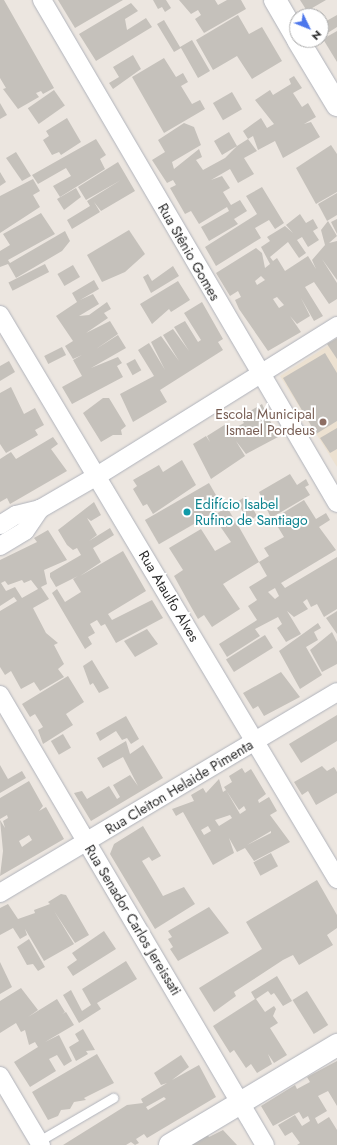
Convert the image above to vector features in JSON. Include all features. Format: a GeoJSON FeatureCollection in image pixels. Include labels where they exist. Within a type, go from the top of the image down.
{"type":"FeatureCollection","features":[{"type":"Feature","properties":{"kind":"street","name":"Rua Stênio Gomes"},"geometry":{"type":"LineString","coordinates":[[42,0],[337,503]]}},
{"type":"Feature","properties":{"kind":"street"},"geometry":{"type":"LineString","coordinates":[[275,0],[289,24]]}},
{"type":"Feature","properties":{"kind":"street"},"geometry":{"type":"LineString","coordinates":[[303,48],[337,105]]}},
{"type":"Feature","properties":{"kind":"street","name":"Rua Ataulfo Alves"},"geometry":{"type":"LineString","coordinates":[[0,315],[256,741],[337,879]]}},
{"type":"Feature","properties":{"kind":"street"},"geometry":{"type":"LineString","coordinates":[[0,525],[16,515],[40,509],[97,476],[259,372],[337,326]]}},
{"type":"Feature","properties":{"kind":"street"},"geometry":{"type":"LineString","coordinates":[[0,546],[25,531],[40,509]]}},
{"type":"Feature","properties":{"kind":"street","name":"Rua Cleiton Helaide Pimenta"},"geometry":{"type":"LineString","coordinates":[[0,893],[87,843],[337,692]]}},
{"type":"Feature","properties":{"kind":"street","name":"Rua Senador Carlos Jereissati"},"geometry":{"type":"LineString","coordinates":[[0,695],[265,1145]]}},
{"type":"Feature","properties":{"kind":"street"},"geometry":{"type":"LineString","coordinates":[[170,1145],[241,1104],[337,1045]]}},
{"type":"Feature","properties":{"kind":"street"},"geometry":{"type":"LineString","coordinates":[[0,1076],[40,1143]]}},
{"type":"Feature","properties":{"kind":"lane"},"geometry":{"type":"LineString","coordinates":[[40,1143],[113,1098]]}},
{"type":"Feature","properties":{"kind":"shaded area","name":"Escola Municipal Ismael Pordeus"},"geometry":{"type":"Polygon","coordinates":[[[337,340],[337,467],[280,376],[337,340]]]}},
{"type":"Feature","properties":{"kind":"building"},"geometry":{"type":"Polygon","coordinates":[[[0,0],[4,0],[54,88],[43,94],[41,91],[36,93],[39,97],[18,109],[3,89],[6,88],[0,78],[0,0]]]}},
{"type":"Feature","properties":{"kind":"building"},"geometry":{"type":"Polygon","coordinates":[[[58,0],[123,0],[75,28],[58,0]]]}},
{"type":"Feature","properties":{"kind":"building"},"geometry":{"type":"Polygon","coordinates":[[[153,0],[166,0],[171,8],[165,12],[162,7],[158,9],[153,0]]]}},
{"type":"Feature","properties":{"kind":"building"},"geometry":{"type":"Polygon","coordinates":[[[179,0],[215,0],[218,5],[227,0],[241,0],[246,9],[204,33],[195,19],[201,15],[198,10],[191,14],[179,0]]]}},
{"type":"Feature","properties":{"kind":"building"},"geometry":{"type":"Polygon","coordinates":[[[300,0],[326,0],[312,8],[305,8],[300,0]]]}},
{"type":"Feature","properties":{"kind":"building"},"geometry":{"type":"Polygon","coordinates":[[[131,3],[138,11],[125,19],[127,30],[146,18],[152,27],[96,61],[79,34],[131,3]]]}},
{"type":"Feature","properties":{"kind":"building"},"geometry":{"type":"Polygon","coordinates":[[[238,15],[249,34],[262,27],[282,61],[252,79],[237,56],[213,70],[196,40],[238,15]]]}},
{"type":"Feature","properties":{"kind":"building"},"geometry":{"type":"Polygon","coordinates":[[[337,15],[337,27],[329,32],[329,20],[337,15]]]}},
{"type":"Feature","properties":{"kind":"building"},"geometry":{"type":"Polygon","coordinates":[[[164,20],[180,47],[192,40],[210,71],[198,78],[181,48],[174,52],[157,24],[164,20]]]}},
{"type":"Feature","properties":{"kind":"building"},"geometry":{"type":"Polygon","coordinates":[[[337,31],[337,62],[328,48],[329,36],[337,31]]]}},
{"type":"Feature","properties":{"kind":"building"},"geometry":{"type":"Polygon","coordinates":[[[133,55],[141,69],[113,89],[109,83],[119,77],[113,67],[133,55]]]}},
{"type":"Feature","properties":{"kind":"building"},"geometry":{"type":"Polygon","coordinates":[[[164,58],[176,77],[183,73],[188,82],[181,86],[192,104],[200,100],[205,109],[164,133],[132,77],[164,58]]]}},
{"type":"Feature","properties":{"kind":"building"},"geometry":{"type":"Polygon","coordinates":[[[294,76],[302,88],[293,93],[302,107],[308,103],[316,117],[304,124],[311,122],[320,137],[283,158],[275,141],[258,150],[253,136],[248,139],[243,131],[261,118],[267,128],[274,124],[255,100],[270,90],[273,95],[291,84],[289,79],[294,76]]]}},
{"type":"Feature","properties":{"kind":"building"},"geometry":{"type":"Polygon","coordinates":[[[54,90],[65,106],[39,124],[28,108],[54,90]]]}},
{"type":"Feature","properties":{"kind":"building"},"geometry":{"type":"Polygon","coordinates":[[[232,92],[242,109],[223,120],[213,103],[232,92]]]}},
{"type":"Feature","properties":{"kind":"building"},"geometry":{"type":"Polygon","coordinates":[[[0,103],[7,115],[0,119],[0,103]]]}},
{"type":"Feature","properties":{"kind":"building"},"geometry":{"type":"Polygon","coordinates":[[[67,118],[81,142],[61,155],[59,152],[52,155],[43,140],[49,136],[46,131],[67,118]]]}},
{"type":"Feature","properties":{"kind":"building"},"geometry":{"type":"Polygon","coordinates":[[[184,123],[194,127],[201,145],[172,162],[174,169],[199,149],[202,157],[196,160],[203,170],[225,158],[237,146],[248,139],[257,151],[244,158],[254,174],[238,183],[230,169],[211,180],[222,176],[230,188],[223,192],[231,205],[240,200],[247,211],[234,219],[238,224],[209,241],[201,227],[229,211],[227,207],[199,224],[191,211],[185,214],[170,188],[176,185],[173,180],[167,183],[152,160],[165,152],[158,140],[184,123]]]}},
{"type":"Feature","properties":{"kind":"building"},"geometry":{"type":"Polygon","coordinates":[[[229,132],[237,146],[222,155],[214,141],[229,132]]]}},
{"type":"Feature","properties":{"kind":"building"},"geometry":{"type":"Polygon","coordinates":[[[96,139],[106,155],[100,159],[105,169],[60,197],[53,186],[71,176],[66,168],[38,184],[32,175],[96,139]]]}},
{"type":"Feature","properties":{"kind":"building"},"geometry":{"type":"Polygon","coordinates":[[[331,145],[337,154],[337,192],[316,204],[296,168],[331,145]]]}},
{"type":"Feature","properties":{"kind":"building"},"geometry":{"type":"Polygon","coordinates":[[[16,152],[31,176],[22,181],[6,158],[16,152]]]}},
{"type":"Feature","properties":{"kind":"building"},"geometry":{"type":"Polygon","coordinates":[[[118,162],[135,191],[101,211],[94,202],[100,212],[72,229],[67,220],[90,206],[87,201],[121,180],[86,200],[78,187],[118,162]]]}},
{"type":"Feature","properties":{"kind":"building"},"geometry":{"type":"Polygon","coordinates":[[[0,172],[6,182],[0,186],[0,172]]]}},
{"type":"Feature","properties":{"kind":"building"},"geometry":{"type":"Polygon","coordinates":[[[33,179],[40,191],[33,195],[40,207],[0,233],[0,196],[33,179]]]}},
{"type":"Feature","properties":{"kind":"building"},"geometry":{"type":"Polygon","coordinates":[[[262,187],[284,223],[275,229],[269,220],[255,228],[261,238],[216,266],[205,247],[257,214],[246,196],[262,187]]]}},
{"type":"Feature","properties":{"kind":"building"},"geometry":{"type":"Polygon","coordinates":[[[76,188],[81,197],[64,210],[57,199],[76,188]]]}},
{"type":"Feature","properties":{"kind":"building"},"geometry":{"type":"Polygon","coordinates":[[[337,193],[337,215],[327,221],[318,204],[337,193]]]}},
{"type":"Feature","properties":{"kind":"building"},"geometry":{"type":"Polygon","coordinates":[[[41,213],[55,234],[8,260],[10,263],[65,231],[70,241],[62,251],[16,278],[8,264],[0,267],[0,251],[10,245],[3,234],[41,213]]]}},
{"type":"Feature","properties":{"kind":"building"},"geometry":{"type":"Polygon","coordinates":[[[300,214],[306,223],[313,219],[318,228],[313,231],[319,240],[308,247],[302,237],[297,240],[306,253],[299,258],[288,242],[270,257],[273,261],[277,258],[285,271],[308,256],[316,269],[312,260],[325,245],[321,230],[328,221],[337,236],[329,243],[337,241],[337,280],[322,259],[337,283],[337,299],[329,304],[314,282],[305,287],[323,316],[314,321],[301,298],[310,316],[297,324],[290,316],[301,332],[268,351],[239,309],[235,300],[241,297],[238,291],[230,296],[216,273],[256,248],[262,253],[265,268],[270,264],[261,247],[270,241],[267,237],[285,226],[293,233],[286,225],[300,214]],[[261,276],[255,281],[257,285],[265,280],[261,276]],[[277,297],[273,299],[279,308],[284,305],[277,297]]]}},
{"type":"Feature","properties":{"kind":"building"},"geometry":{"type":"Polygon","coordinates":[[[337,219],[337,234],[331,222],[337,219]]]}},
{"type":"Feature","properties":{"kind":"building"},"geometry":{"type":"Polygon","coordinates":[[[129,230],[145,254],[125,272],[102,282],[87,255],[129,230]]]}},
{"type":"Feature","properties":{"kind":"building"},"geometry":{"type":"Polygon","coordinates":[[[45,264],[49,272],[13,291],[8,283],[45,264]]]}},
{"type":"Feature","properties":{"kind":"building"},"geometry":{"type":"Polygon","coordinates":[[[73,265],[80,277],[64,286],[57,274],[73,265]]]}},
{"type":"Feature","properties":{"kind":"building"},"geometry":{"type":"Polygon","coordinates":[[[173,266],[179,276],[151,293],[143,277],[148,274],[152,281],[173,266]]]}},
{"type":"Feature","properties":{"kind":"building"},"geometry":{"type":"Polygon","coordinates":[[[94,280],[99,289],[80,300],[93,294],[99,304],[79,316],[89,315],[107,302],[111,309],[104,313],[108,318],[86,333],[110,321],[118,334],[96,349],[118,335],[126,348],[91,368],[118,357],[122,363],[117,366],[123,377],[72,404],[62,387],[82,376],[73,360],[82,355],[73,359],[65,346],[73,341],[56,316],[77,302],[72,293],[94,280]]]}},
{"type":"Feature","properties":{"kind":"building"},"geometry":{"type":"Polygon","coordinates":[[[178,281],[190,300],[171,312],[169,309],[152,324],[140,304],[178,281]]]}},
{"type":"Feature","properties":{"kind":"building"},"geometry":{"type":"Polygon","coordinates":[[[202,302],[223,339],[218,342],[223,350],[160,390],[167,402],[133,422],[120,394],[154,376],[138,350],[149,343],[165,370],[151,342],[161,336],[179,361],[163,335],[173,329],[189,351],[174,327],[185,321],[198,342],[201,340],[184,313],[202,302]]]}},
{"type":"Feature","properties":{"kind":"building"},"geometry":{"type":"Polygon","coordinates":[[[337,338],[337,359],[327,344],[337,338]]]}},
{"type":"Feature","properties":{"kind":"building"},"geometry":{"type":"Polygon","coordinates":[[[62,347],[66,355],[48,364],[44,356],[62,347]]]}},
{"type":"Feature","properties":{"kind":"building","name":"Escola Municipal Ismael Pordeus"},"geometry":{"type":"Polygon","coordinates":[[[325,353],[337,373],[337,421],[316,434],[283,378],[325,353]]]}},
{"type":"Feature","properties":{"kind":"building"},"geometry":{"type":"Polygon","coordinates":[[[135,359],[141,370],[133,375],[126,364],[135,359]]]}},
{"type":"Feature","properties":{"kind":"building"},"geometry":{"type":"Polygon","coordinates":[[[9,361],[15,372],[0,381],[0,366],[9,361]]]}},
{"type":"Feature","properties":{"kind":"building"},"geometry":{"type":"Polygon","coordinates":[[[11,387],[24,414],[35,408],[44,425],[35,430],[38,435],[6,453],[0,444],[0,393],[11,387]]]}},
{"type":"Feature","properties":{"kind":"building"},"geometry":{"type":"Polygon","coordinates":[[[103,398],[109,398],[126,426],[121,430],[122,435],[113,435],[101,442],[83,413],[103,398]]]}},
{"type":"Feature","properties":{"kind":"building"},"geometry":{"type":"Polygon","coordinates":[[[262,404],[278,437],[246,454],[236,441],[245,456],[211,479],[193,444],[206,436],[210,442],[207,436],[226,424],[230,431],[244,423],[240,417],[262,404]]]}},
{"type":"Feature","properties":{"kind":"building"},"geometry":{"type":"Polygon","coordinates":[[[337,428],[337,449],[330,453],[320,438],[337,428]]]}},
{"type":"Feature","properties":{"kind":"building"},"geometry":{"type":"Polygon","coordinates":[[[53,437],[58,444],[51,449],[67,471],[10,504],[7,498],[0,502],[0,459],[11,452],[16,459],[53,437]]]}},
{"type":"Feature","properties":{"kind":"building"},"geometry":{"type":"Polygon","coordinates":[[[182,460],[196,485],[153,514],[147,504],[143,506],[133,489],[137,486],[133,480],[159,465],[163,472],[182,460]]]}},
{"type":"Feature","properties":{"kind":"building"},"geometry":{"type":"Polygon","coordinates":[[[290,474],[297,485],[306,479],[309,485],[305,487],[310,495],[271,518],[259,492],[290,474]]]}},
{"type":"Feature","properties":{"kind":"building","name":"Edifício Isabel Rufino de Santiago"},"geometry":{"type":"Polygon","coordinates":[[[209,483],[223,507],[159,544],[145,520],[209,483]]]}},
{"type":"Feature","properties":{"kind":"building"},"geometry":{"type":"Polygon","coordinates":[[[246,496],[257,516],[239,527],[259,562],[223,584],[240,609],[212,627],[204,615],[198,619],[174,576],[183,570],[169,548],[201,529],[215,551],[231,542],[213,516],[227,507],[235,521],[245,515],[237,502],[246,496]]]}},
{"type":"Feature","properties":{"kind":"building"},"geometry":{"type":"Polygon","coordinates":[[[304,500],[316,519],[326,513],[330,520],[319,527],[336,550],[281,583],[285,588],[337,557],[337,609],[324,617],[317,604],[311,607],[307,599],[303,602],[308,609],[294,617],[287,611],[301,634],[286,642],[277,628],[282,624],[278,617],[255,629],[260,636],[227,657],[219,644],[257,620],[248,606],[257,600],[249,587],[267,576],[259,562],[269,556],[264,548],[284,537],[273,519],[304,500]],[[275,588],[268,592],[275,599],[279,596],[275,588]]]}},
{"type":"Feature","properties":{"kind":"building"},"geometry":{"type":"Polygon","coordinates":[[[94,502],[101,515],[91,521],[87,518],[97,535],[89,541],[110,528],[114,535],[93,548],[101,562],[80,576],[123,551],[146,591],[108,614],[112,620],[152,600],[163,618],[116,643],[105,624],[101,626],[97,620],[90,624],[95,633],[88,637],[92,644],[85,649],[52,593],[57,589],[65,602],[81,592],[73,579],[78,576],[56,587],[50,577],[50,573],[81,555],[77,548],[73,550],[67,545],[58,530],[94,502]]]}},
{"type":"Feature","properties":{"kind":"building"},"geometry":{"type":"Polygon","coordinates":[[[48,530],[67,560],[44,570],[47,584],[41,587],[49,599],[33,608],[46,633],[58,643],[54,645],[64,664],[58,669],[64,677],[40,691],[34,682],[21,689],[11,671],[5,675],[0,667],[0,611],[17,601],[14,597],[0,606],[0,560],[37,542],[34,538],[48,530]],[[22,580],[8,585],[5,581],[1,583],[6,591],[15,587],[22,598],[38,589],[31,580],[24,583],[22,580]]]}},
{"type":"Feature","properties":{"kind":"building"},"geometry":{"type":"Polygon","coordinates":[[[337,611],[337,634],[326,618],[337,611]]]}},
{"type":"Feature","properties":{"kind":"building"},"geometry":{"type":"Polygon","coordinates":[[[318,623],[321,628],[314,632],[318,640],[306,647],[322,675],[300,689],[279,651],[318,623]]]}},
{"type":"Feature","properties":{"kind":"building"},"geometry":{"type":"Polygon","coordinates":[[[147,629],[158,644],[135,657],[124,641],[147,629]]]}},
{"type":"Feature","properties":{"kind":"building"},"geometry":{"type":"Polygon","coordinates":[[[332,632],[337,642],[337,664],[322,672],[310,650],[332,632]]]}},
{"type":"Feature","properties":{"kind":"building"},"geometry":{"type":"Polygon","coordinates":[[[265,635],[273,648],[234,672],[226,659],[265,635]]]}},
{"type":"Feature","properties":{"kind":"building"},"geometry":{"type":"Polygon","coordinates":[[[92,660],[109,688],[99,693],[93,683],[90,685],[83,666],[92,660]]]}},
{"type":"Feature","properties":{"kind":"building"},"geometry":{"type":"Polygon","coordinates":[[[281,672],[300,697],[264,716],[258,706],[253,709],[243,693],[281,672]]]}},
{"type":"Feature","properties":{"kind":"building"},"geometry":{"type":"Polygon","coordinates":[[[68,676],[84,702],[66,714],[73,725],[43,744],[38,730],[43,727],[35,714],[30,717],[22,704],[68,676]]]}},
{"type":"Feature","properties":{"kind":"building"},"geometry":{"type":"Polygon","coordinates":[[[337,715],[337,741],[301,763],[289,744],[337,715]]]}},
{"type":"Feature","properties":{"kind":"building"},"geometry":{"type":"Polygon","coordinates":[[[126,716],[139,739],[131,744],[127,738],[122,740],[116,731],[100,741],[96,733],[126,716]]]}},
{"type":"Feature","properties":{"kind":"building"},"geometry":{"type":"Polygon","coordinates":[[[63,734],[71,748],[59,755],[51,741],[63,734]]]}},
{"type":"Feature","properties":{"kind":"building"},"geometry":{"type":"Polygon","coordinates":[[[126,741],[130,754],[143,745],[163,778],[91,821],[74,793],[82,791],[87,799],[109,786],[117,799],[120,797],[113,785],[130,775],[138,786],[123,757],[103,768],[97,758],[126,741]]]}},
{"type":"Feature","properties":{"kind":"building"},"geometry":{"type":"Polygon","coordinates":[[[0,765],[8,779],[22,771],[26,778],[0,793],[0,765]]]}},
{"type":"Feature","properties":{"kind":"building"},"geometry":{"type":"Polygon","coordinates":[[[322,766],[327,771],[334,767],[337,772],[337,793],[316,805],[308,791],[302,795],[294,782],[322,766]]]}},
{"type":"Feature","properties":{"kind":"building"},"geometry":{"type":"Polygon","coordinates":[[[242,768],[245,773],[251,769],[266,794],[258,800],[259,803],[269,797],[277,811],[270,815],[290,842],[254,861],[245,848],[237,852],[229,838],[234,853],[213,865],[183,812],[176,816],[172,809],[194,801],[191,795],[203,788],[206,793],[219,779],[223,792],[226,790],[224,787],[232,782],[229,776],[242,768]],[[226,791],[240,814],[246,810],[244,806],[239,810],[226,791]],[[230,815],[215,820],[219,826],[232,818],[230,815]],[[208,826],[201,830],[204,835],[211,831],[208,826]],[[271,831],[247,845],[271,833],[271,831]]]}},
{"type":"Feature","properties":{"kind":"building"},"geometry":{"type":"Polygon","coordinates":[[[29,781],[43,806],[39,811],[46,807],[64,839],[0,876],[3,851],[0,820],[5,828],[3,821],[8,818],[7,815],[0,819],[0,798],[29,781]],[[29,835],[19,841],[22,847],[32,840],[29,835]]]}},
{"type":"Feature","properties":{"kind":"building"},"geometry":{"type":"Polygon","coordinates":[[[143,826],[161,856],[152,861],[149,857],[142,861],[163,896],[184,887],[195,904],[155,929],[110,854],[114,844],[143,826]]]}},
{"type":"Feature","properties":{"kind":"building"},"geometry":{"type":"Polygon","coordinates":[[[271,853],[278,866],[260,876],[253,862],[271,853]]]}},
{"type":"Feature","properties":{"kind":"building"},"geometry":{"type":"Polygon","coordinates":[[[317,880],[337,915],[337,928],[327,935],[333,945],[299,965],[293,955],[283,960],[234,992],[236,996],[214,1012],[199,988],[262,949],[246,922],[317,880]]]}},
{"type":"Feature","properties":{"kind":"building"},"geometry":{"type":"Polygon","coordinates":[[[61,894],[66,895],[89,935],[75,943],[54,911],[74,944],[44,961],[25,929],[27,935],[20,939],[13,928],[0,935],[0,908],[8,904],[18,919],[35,913],[34,910],[50,904],[48,902],[61,894]]]}},
{"type":"Feature","properties":{"kind":"building"},"geometry":{"type":"Polygon","coordinates":[[[209,907],[229,933],[178,961],[170,949],[173,947],[168,939],[172,937],[168,931],[209,907]]]}},
{"type":"Feature","properties":{"kind":"building"},"geometry":{"type":"Polygon","coordinates":[[[104,931],[116,949],[73,976],[67,967],[77,960],[72,953],[104,931]]]}},
{"type":"Feature","properties":{"kind":"building"},"geometry":{"type":"Polygon","coordinates":[[[29,939],[45,967],[38,971],[33,964],[27,965],[17,947],[29,939]]]}},
{"type":"Feature","properties":{"kind":"building"},"geometry":{"type":"Polygon","coordinates":[[[126,961],[137,979],[97,1003],[101,1009],[79,1023],[63,995],[71,990],[82,1011],[91,1005],[82,989],[126,961]]]}},
{"type":"Feature","properties":{"kind":"building"},"geometry":{"type":"Polygon","coordinates":[[[0,962],[12,987],[0,994],[0,962]]]}},
{"type":"Feature","properties":{"kind":"building"},"geometry":{"type":"Polygon","coordinates":[[[277,976],[292,1001],[283,1006],[274,993],[271,995],[268,991],[256,999],[265,1012],[274,1006],[276,1009],[273,1016],[278,1023],[270,1028],[287,1055],[274,1063],[268,1054],[272,1064],[257,1073],[251,1064],[246,1068],[234,1050],[230,1053],[213,1026],[255,999],[251,992],[277,976]]]}},
{"type":"Feature","properties":{"kind":"building"},"geometry":{"type":"Polygon","coordinates":[[[21,988],[38,1010],[28,1017],[57,999],[65,1012],[62,1014],[66,1012],[74,1025],[45,1042],[59,1035],[72,1061],[64,1066],[57,1055],[49,1059],[56,1071],[30,1087],[14,1062],[38,1047],[35,1042],[29,1045],[25,1030],[21,1032],[16,1023],[0,1033],[0,1001],[21,988]]]}},
{"type":"Feature","properties":{"kind":"building"},"geometry":{"type":"Polygon","coordinates":[[[307,991],[328,1025],[314,1034],[293,1000],[307,991]]]}},
{"type":"Feature","properties":{"kind":"building"},"geometry":{"type":"Polygon","coordinates":[[[83,1029],[95,1050],[86,1051],[88,1054],[76,1061],[69,1047],[79,1041],[75,1034],[83,1029]]]}},
{"type":"Feature","properties":{"kind":"building"},"geometry":{"type":"Polygon","coordinates":[[[97,1054],[114,1083],[84,1098],[86,1100],[74,1102],[70,1109],[61,1110],[58,1116],[48,1120],[32,1092],[97,1054]]]}},
{"type":"Feature","properties":{"kind":"building"},"geometry":{"type":"Polygon","coordinates":[[[181,1055],[189,1067],[172,1080],[199,1065],[216,1097],[147,1138],[144,1134],[136,1139],[139,1143],[135,1145],[131,1142],[126,1145],[63,1145],[127,1105],[143,1103],[141,1099],[167,1083],[161,1085],[154,1073],[181,1055]],[[164,1097],[146,1107],[148,1110],[166,1099],[164,1097]]]}},
{"type":"Feature","properties":{"kind":"building"},"geometry":{"type":"Polygon","coordinates":[[[337,1061],[337,1106],[328,1091],[318,1096],[327,1111],[315,1118],[318,1124],[329,1117],[337,1130],[337,1145],[297,1145],[300,1143],[292,1132],[285,1136],[278,1125],[295,1115],[302,1126],[310,1121],[308,1116],[303,1119],[299,1112],[273,1126],[261,1106],[295,1085],[297,1089],[310,1082],[307,1077],[337,1061]]]}},
{"type":"Feature","properties":{"kind":"building"},"geometry":{"type":"Polygon","coordinates":[[[223,1130],[237,1145],[188,1145],[207,1134],[209,1137],[223,1130]]]}},
{"type":"Feature","properties":{"kind":"place","name":"Escola Municipal Ismael Pordeus"},"geometry":{"type":"Point","coordinates":[323,422]}},
{"type":"Feature","properties":{"kind":"place","name":"Edifício Isabel Rufino de Santiago"},"geometry":{"type":"Point","coordinates":[187,512]}}]}
